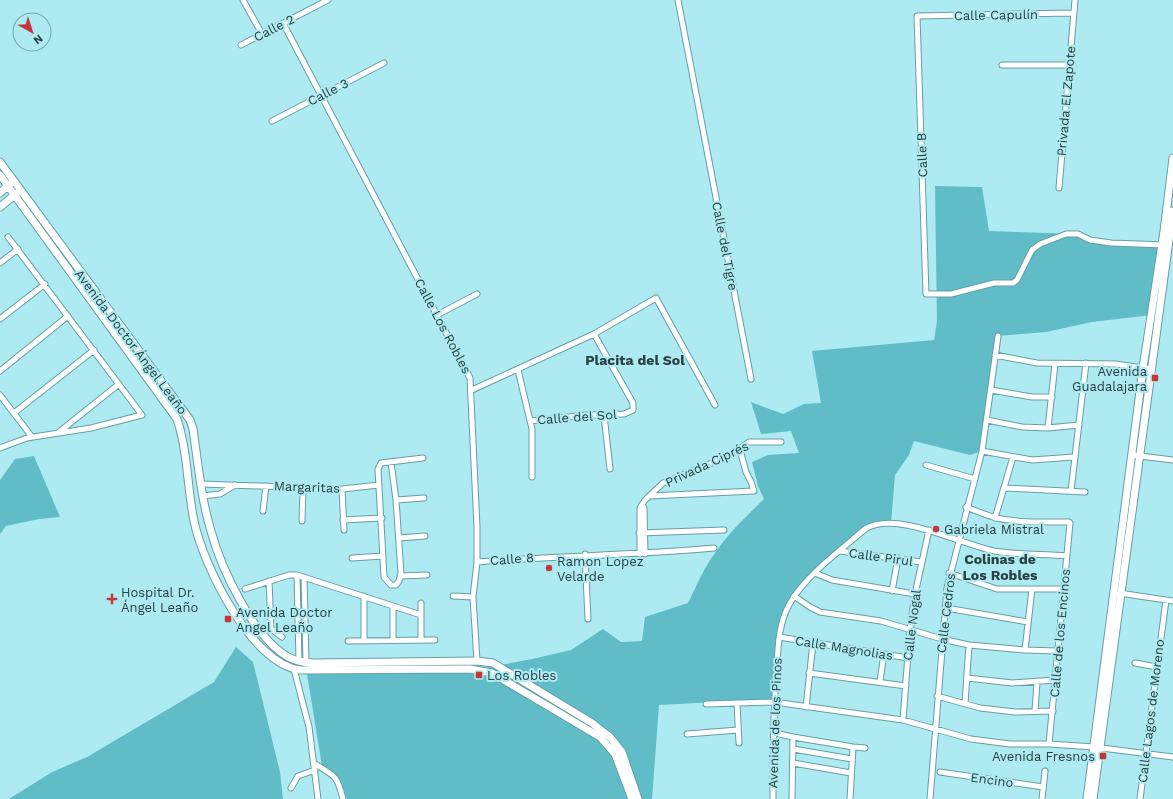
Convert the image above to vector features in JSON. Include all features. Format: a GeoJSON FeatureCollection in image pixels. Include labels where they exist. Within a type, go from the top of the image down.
{"type":"FeatureCollection","features":[{"type":"Feature","properties":{"kind":"street"},"geometry":{"type":"LineString","coordinates":[[243,0],[262,34]]}},
{"type":"Feature","properties":{"kind":"street","name":"Calle 2"},"geometry":{"type":"LineString","coordinates":[[241,45],[328,0]]}},
{"type":"Feature","properties":{"kind":"street","name":"Calle del Tigre"},"geometry":{"type":"LineString","coordinates":[[678,0],[751,380]]}},
{"type":"Feature","properties":{"kind":"street","name":"Privada El Zapote"},"geometry":{"type":"LineString","coordinates":[[1059,188],[1076,0]]}},
{"type":"Feature","properties":{"kind":"street","name":"Calle Capulín"},"geometry":{"type":"LineString","coordinates":[[917,16],[1074,13]]}},
{"type":"Feature","properties":{"kind":"street","name":"Calle B"},"geometry":{"type":"LineString","coordinates":[[917,16],[926,294],[951,294],[994,283],[1012,283],[1017,280],[1032,250],[1040,244],[1066,234],[1078,234],[1090,240],[1110,243],[1165,245]]}},
{"type":"Feature","properties":{"kind":"street","name":"Calle Los Robles"},"geometry":{"type":"LineString","coordinates":[[283,23],[437,315],[465,365],[470,378],[472,390],[477,562],[473,597],[477,661]]}},
{"type":"Feature","properties":{"kind":"street","name":"Calle 3"},"geometry":{"type":"LineString","coordinates":[[272,121],[384,63]]}},
{"type":"Feature","properties":{"kind":"street"},"geometry":{"type":"LineString","coordinates":[[1002,65],[1069,65]]}},
{"type":"Feature","properties":{"kind":"street"},"geometry":{"type":"LineString","coordinates":[[1087,799],[1097,747],[1141,411],[1171,208],[1173,158]]}},
{"type":"Feature","properties":{"kind":"street","name":"Avenida Doctor Ángel Leaño"},"geometry":{"type":"LineString","coordinates":[[0,162],[11,183],[177,419],[182,434],[194,520],[206,558],[219,587],[246,629],[271,655],[294,669]]}},
{"type":"Feature","properties":{"kind":"street","name":"Avenida Doctor Ángel Leaño"},"geometry":{"type":"LineString","coordinates":[[0,175],[11,183]]}},
{"type":"Feature","properties":{"kind":"street"},"geometry":{"type":"LineString","coordinates":[[0,193],[11,183]]}},
{"type":"Feature","properties":{"kind":"street"},"geometry":{"type":"LineString","coordinates":[[0,207],[18,193]]}},
{"type":"Feature","properties":{"kind":"street","name":"Avenida Doctor Ángel Leaño"},"geometry":{"type":"LineString","coordinates":[[18,193],[190,420],[193,429],[203,496],[211,531],[220,559],[230,582],[255,623],[278,649],[288,657],[302,662],[477,661],[496,664],[605,732],[615,741],[622,752],[638,799]]}},
{"type":"Feature","properties":{"kind":"street"},"geometry":{"type":"LineString","coordinates":[[0,448],[32,437],[91,428],[142,415],[45,284],[8,237]]}},
{"type":"Feature","properties":{"kind":"street"},"geometry":{"type":"LineString","coordinates":[[0,263],[18,249]]}},
{"type":"Feature","properties":{"kind":"street"},"geometry":{"type":"LineString","coordinates":[[0,319],[45,284]]}},
{"type":"Feature","properties":{"kind":"street"},"geometry":{"type":"LineString","coordinates":[[437,315],[477,294]]}},
{"type":"Feature","properties":{"kind":"street"},"geometry":{"type":"LineString","coordinates":[[472,390],[594,334],[656,298],[716,406]]}},
{"type":"Feature","properties":{"kind":"street"},"geometry":{"type":"LineString","coordinates":[[0,371],[68,316]]}},
{"type":"Feature","properties":{"kind":"street","name":"Calle del Sol"},"geometry":{"type":"LineString","coordinates":[[530,421],[624,414],[633,410],[633,403],[594,334]]}},
{"type":"Feature","properties":{"kind":"street","name":"Calle Cedros"},"geometry":{"type":"LineString","coordinates":[[930,799],[937,696],[949,573],[982,452],[991,390],[994,355],[998,336]]}},
{"type":"Feature","properties":{"kind":"street"},"geometry":{"type":"LineString","coordinates":[[14,413],[94,350]]}},
{"type":"Feature","properties":{"kind":"street"},"geometry":{"type":"LineString","coordinates":[[994,355],[1055,364],[1086,363],[1147,368]]}},
{"type":"Feature","properties":{"kind":"street"},"geometry":{"type":"LineString","coordinates":[[1071,491],[1086,363]]}},
{"type":"Feature","properties":{"kind":"street"},"geometry":{"type":"LineString","coordinates":[[1048,428],[1055,364]]}},
{"type":"Feature","properties":{"kind":"street","name":"Calle del Sol"},"geometry":{"type":"LineString","coordinates":[[518,370],[532,429],[532,477]]}},
{"type":"Feature","properties":{"kind":"street"},"geometry":{"type":"LineString","coordinates":[[58,433],[119,384]]}},
{"type":"Feature","properties":{"kind":"street"},"geometry":{"type":"LineString","coordinates":[[991,390],[1032,397],[1052,397]]}},
{"type":"Feature","properties":{"kind":"street"},"geometry":{"type":"LineString","coordinates":[[0,395],[32,437]]}},
{"type":"Feature","properties":{"kind":"street"},"geometry":{"type":"LineString","coordinates":[[604,415],[610,469]]}},
{"type":"Feature","properties":{"kind":"street"},"geometry":{"type":"LineString","coordinates":[[987,420],[1022,427],[1048,428],[1079,425]]}},
{"type":"Feature","properties":{"kind":"street","name":"Privada Ciprés"},"geometry":{"type":"LineString","coordinates":[[642,554],[640,508],[649,496],[663,483],[699,469],[740,450],[750,442],[781,442]]}},
{"type":"Feature","properties":{"kind":"street"},"geometry":{"type":"LineString","coordinates":[[649,496],[754,491],[752,482],[746,472],[740,450]]}},
{"type":"Feature","properties":{"kind":"street"},"geometry":{"type":"LineString","coordinates":[[982,452],[1032,460],[1074,457]]}},
{"type":"Feature","properties":{"kind":"street"},"geometry":{"type":"LineString","coordinates":[[1135,455],[1173,460]]}},
{"type":"Feature","properties":{"kind":"street"},"geometry":{"type":"LineString","coordinates":[[966,507],[995,518],[1013,457]]}},
{"type":"Feature","properties":{"kind":"street"},"geometry":{"type":"LineString","coordinates":[[391,462],[399,538],[400,576],[396,585],[391,585],[386,581],[383,556],[378,469],[381,463],[391,462],[398,459],[423,458]]}},
{"type":"Feature","properties":{"kind":"street"},"geometry":{"type":"LineString","coordinates":[[926,465],[975,479]]}},
{"type":"Feature","properties":{"kind":"street","name":"Margaritas"},"geometry":{"type":"LineString","coordinates":[[202,484],[342,489],[379,485]]}},
{"type":"Feature","properties":{"kind":"street","name":"Margaritas"},"geometry":{"type":"LineString","coordinates":[[203,496],[220,494],[235,485]]}},
{"type":"Feature","properties":{"kind":"street"},"geometry":{"type":"LineString","coordinates":[[263,511],[266,486]]}},
{"type":"Feature","properties":{"kind":"street"},"geometry":{"type":"LineString","coordinates":[[302,521],[303,487]]}},
{"type":"Feature","properties":{"kind":"street"},"geometry":{"type":"LineString","coordinates":[[1004,488],[1085,492]]}},
{"type":"Feature","properties":{"kind":"street"},"geometry":{"type":"LineString","coordinates":[[342,489],[344,530]]}},
{"type":"Feature","properties":{"kind":"street"},"geometry":{"type":"LineString","coordinates":[[396,500],[424,498]]}},
{"type":"Feature","properties":{"kind":"street"},"geometry":{"type":"LineString","coordinates":[[343,520],[382,518]]}},
{"type":"Feature","properties":{"kind":"street","name":"Calle de los Encinos"},"geometry":{"type":"LineString","coordinates":[[995,518],[1024,522],[1070,522],[1049,744]]}},
{"type":"Feature","properties":{"kind":"street","name":"Avenida de los Pinos"},"geometry":{"type":"LineString","coordinates":[[773,799],[774,702],[779,637],[784,617],[794,596],[815,573],[865,529],[874,524],[891,523],[929,530],[958,541],[998,551],[1067,556]]}},
{"type":"Feature","properties":{"kind":"street"},"geometry":{"type":"LineString","coordinates":[[642,533],[724,530]]}},
{"type":"Feature","properties":{"kind":"street","name":"Calle Nogal"},"geometry":{"type":"LineString","coordinates":[[903,720],[910,628],[921,562],[929,530]]}},
{"type":"Feature","properties":{"kind":"street"},"geometry":{"type":"LineString","coordinates":[[399,538],[425,536]]}},
{"type":"Feature","properties":{"kind":"street","name":"Calle 8"},"geometry":{"type":"LineString","coordinates":[[477,562],[585,554],[642,554],[714,548]]}},
{"type":"Feature","properties":{"kind":"street","name":"Calle Pirul"},"geometry":{"type":"LineString","coordinates":[[840,551],[921,562]]}},
{"type":"Feature","properties":{"kind":"street"},"geometry":{"type":"LineString","coordinates":[[585,554],[588,619]]}},
{"type":"Feature","properties":{"kind":"street"},"geometry":{"type":"LineString","coordinates":[[352,558],[383,556]]}},
{"type":"Feature","properties":{"kind":"street","name":"Calle Nogal"},"geometry":{"type":"LineString","coordinates":[[892,591],[898,558]]}},
{"type":"Feature","properties":{"kind":"street"},"geometry":{"type":"LineString","coordinates":[[815,573],[832,580],[915,594]]}},
{"type":"Feature","properties":{"kind":"street"},"geometry":{"type":"LineString","coordinates":[[949,573],[997,589],[1064,589]]}},
{"type":"Feature","properties":{"kind":"street"},"geometry":{"type":"LineString","coordinates":[[297,575],[298,640],[302,662]]}},
{"type":"Feature","properties":{"kind":"street"},"geometry":{"type":"LineString","coordinates":[[245,589],[269,581],[297,575],[421,615]]}},
{"type":"Feature","properties":{"kind":"street"},"geometry":{"type":"LineString","coordinates":[[400,576],[427,575]]}},
{"type":"Feature","properties":{"kind":"street"},"geometry":{"type":"LineString","coordinates":[[302,662],[306,641],[304,577]]}},
{"type":"Feature","properties":{"kind":"street"},"geometry":{"type":"LineString","coordinates":[[269,581],[271,629],[282,637]]}},
{"type":"Feature","properties":{"kind":"street"},"geometry":{"type":"LineString","coordinates":[[1025,650],[1032,589]]}},
{"type":"Feature","properties":{"kind":"street"},"geometry":{"type":"LineString","coordinates":[[1118,593],[1173,601]]}},
{"type":"Feature","properties":{"kind":"street"},"geometry":{"type":"LineString","coordinates":[[364,596],[364,640]]}},
{"type":"Feature","properties":{"kind":"street"},"geometry":{"type":"LineString","coordinates":[[453,596],[473,597]]}},
{"type":"Feature","properties":{"kind":"street"},"geometry":{"type":"LineString","coordinates":[[794,596],[820,612],[881,620],[942,639],[969,644],[1025,650],[1057,651]]}},
{"type":"Feature","properties":{"kind":"street","name":"Calle Lagos de Moreno"},"geometry":{"type":"LineString","coordinates":[[1140,799],[1166,600]]}},
{"type":"Feature","properties":{"kind":"street"},"geometry":{"type":"LineString","coordinates":[[421,603],[421,640]]}},
{"type":"Feature","properties":{"kind":"street"},"geometry":{"type":"LineString","coordinates":[[393,606],[393,640]]}},
{"type":"Feature","properties":{"kind":"street"},"geometry":{"type":"LineString","coordinates":[[946,608],[1028,622]]}},
{"type":"Feature","properties":{"kind":"street","name":"Calle Magnolias"},"geometry":{"type":"LineString","coordinates":[[779,637],[908,658]]}},
{"type":"Feature","properties":{"kind":"street"},"geometry":{"type":"LineString","coordinates":[[298,640],[306,641]]}},
{"type":"Feature","properties":{"kind":"street"},"geometry":{"type":"LineString","coordinates":[[348,641],[435,640]]}},
{"type":"Feature","properties":{"kind":"street"},"geometry":{"type":"LineString","coordinates":[[806,707],[813,643]]}},
{"type":"Feature","properties":{"kind":"street"},"geometry":{"type":"LineString","coordinates":[[965,704],[968,678],[969,644]]}},
{"type":"Feature","properties":{"kind":"street","name":"Calle Nogal"},"geometry":{"type":"LineString","coordinates":[[880,681],[884,654]]}},
{"type":"Feature","properties":{"kind":"street"},"geometry":{"type":"LineString","coordinates":[[1135,663],[1157,666]]}},
{"type":"Feature","properties":{"kind":"street"},"geometry":{"type":"LineString","coordinates":[[318,799],[316,770],[306,710],[294,669],[470,669],[492,673],[600,737],[615,754],[632,799]]}},
{"type":"Feature","properties":{"kind":"street"},"geometry":{"type":"LineString","coordinates":[[809,673],[880,681],[906,686]]}},
{"type":"Feature","properties":{"kind":"street"},"geometry":{"type":"LineString","coordinates":[[968,678],[1012,683],[1055,680]]}},
{"type":"Feature","properties":{"kind":"street"},"geometry":{"type":"LineString","coordinates":[[1034,711],[1037,682]]}},
{"type":"Feature","properties":{"kind":"street"},"geometry":{"type":"LineString","coordinates":[[937,696],[965,704],[1015,712],[1053,711]]}},
{"type":"Feature","properties":{"kind":"street"},"geometry":{"type":"LineString","coordinates":[[706,704],[774,702],[903,720],[971,740],[1010,744],[1049,744],[1097,747],[1173,757]]}},
{"type":"Feature","properties":{"kind":"street"},"geometry":{"type":"LineString","coordinates":[[737,703],[739,743]]}},
{"type":"Feature","properties":{"kind":"street"},"geometry":{"type":"LineString","coordinates":[[687,734],[738,730]]}},
{"type":"Feature","properties":{"kind":"street"},"geometry":{"type":"LineString","coordinates":[[779,734],[865,748]]}},
{"type":"Feature","properties":{"kind":"street"},"geometry":{"type":"LineString","coordinates":[[792,799],[793,737]]}},
{"type":"Feature","properties":{"kind":"street"},"geometry":{"type":"LineString","coordinates":[[850,799],[853,746]]}},
{"type":"Feature","properties":{"kind":"street"},"geometry":{"type":"LineString","coordinates":[[1093,799],[1097,747]]}},
{"type":"Feature","properties":{"kind":"street"},"geometry":{"type":"LineString","coordinates":[[793,749],[852,759]]}},
{"type":"Feature","properties":{"kind":"street"},"geometry":{"type":"LineString","coordinates":[[315,764],[332,773],[336,777],[343,799]]}},
{"type":"Feature","properties":{"kind":"street"},"geometry":{"type":"LineString","coordinates":[[793,764],[851,773]]}},
{"type":"Feature","properties":{"kind":"street"},"geometry":{"type":"LineString","coordinates":[[291,788],[298,776],[316,770]]}},
{"type":"Feature","properties":{"kind":"street"},"geometry":{"type":"LineString","coordinates":[[1042,799],[1045,771]]}},
{"type":"Feature","properties":{"kind":"street","name":"Encino"},"geometry":{"type":"LineString","coordinates":[[940,772],[1043,787]]}},
{"type":"Feature","properties":{"kind":"shaded area"},"geometry":{"type":"Polygon","coordinates":[[[935,186],[982,187],[989,231],[1078,234],[1090,240],[1162,245],[1152,315],[1092,322],[1046,332],[998,336],[982,451],[970,455],[914,441],[909,455],[895,475],[891,523],[872,525],[815,573],[789,604],[779,637],[774,702],[733,701],[659,705],[652,799],[347,799],[341,783],[335,775],[322,766],[307,674],[469,671],[571,650],[603,629],[621,642],[642,641],[645,617],[688,603],[713,555],[734,529],[764,499],[758,486],[752,462],[768,455],[799,453],[791,431],[761,434],[751,402],[783,414],[804,404],[821,403],[812,351],[934,340],[937,321],[935,186]]]}},
{"type":"Feature","properties":{"kind":"shaded area"},"geometry":{"type":"Polygon","coordinates":[[[34,456],[60,517],[39,519],[6,526],[0,534],[0,480],[15,459],[34,456]]]}},
{"type":"Feature","properties":{"kind":"shaded area"},"geometry":{"type":"Polygon","coordinates":[[[236,647],[253,662],[280,772],[283,799],[9,799],[52,772],[87,757],[214,682],[236,647]]]}},
{"type":"Feature","properties":{"kind":"place","name":"Avenida Guadalajara"},"geometry":{"type":"Point","coordinates":[1155,378]}},
{"type":"Feature","properties":{"kind":"place","name":"Gabriela Mistral"},"geometry":{"type":"Point","coordinates":[936,529]}},
{"type":"Feature","properties":{"kind":"place","name":"Ramon Lopez Velarde"},"geometry":{"type":"Point","coordinates":[549,568]}},
{"type":"Feature","properties":{"kind":"place","name":"Hospital Dr. Ángel Leaño"},"geometry":{"type":"Point","coordinates":[112,599]}},
{"type":"Feature","properties":{"kind":"place","name":"Avenida Doctor Angel Leaño"},"geometry":{"type":"Point","coordinates":[228,619]}},
{"type":"Feature","properties":{"kind":"place","name":"Los Robles"},"geometry":{"type":"Point","coordinates":[479,675]}},
{"type":"Feature","properties":{"kind":"place","name":"Avenida Fresnos"},"geometry":{"type":"Point","coordinates":[1103,756]}},
{"type":"Feature","properties":{"kind":"district","name":"Placita del Sol"},"geometry":{"type":"Point","coordinates":[635,360]}},
{"type":"Feature","properties":{"kind":"district","name":"Colinas de Los Robles"},"geometry":{"type":"Point","coordinates":[1000,568]}}]}
